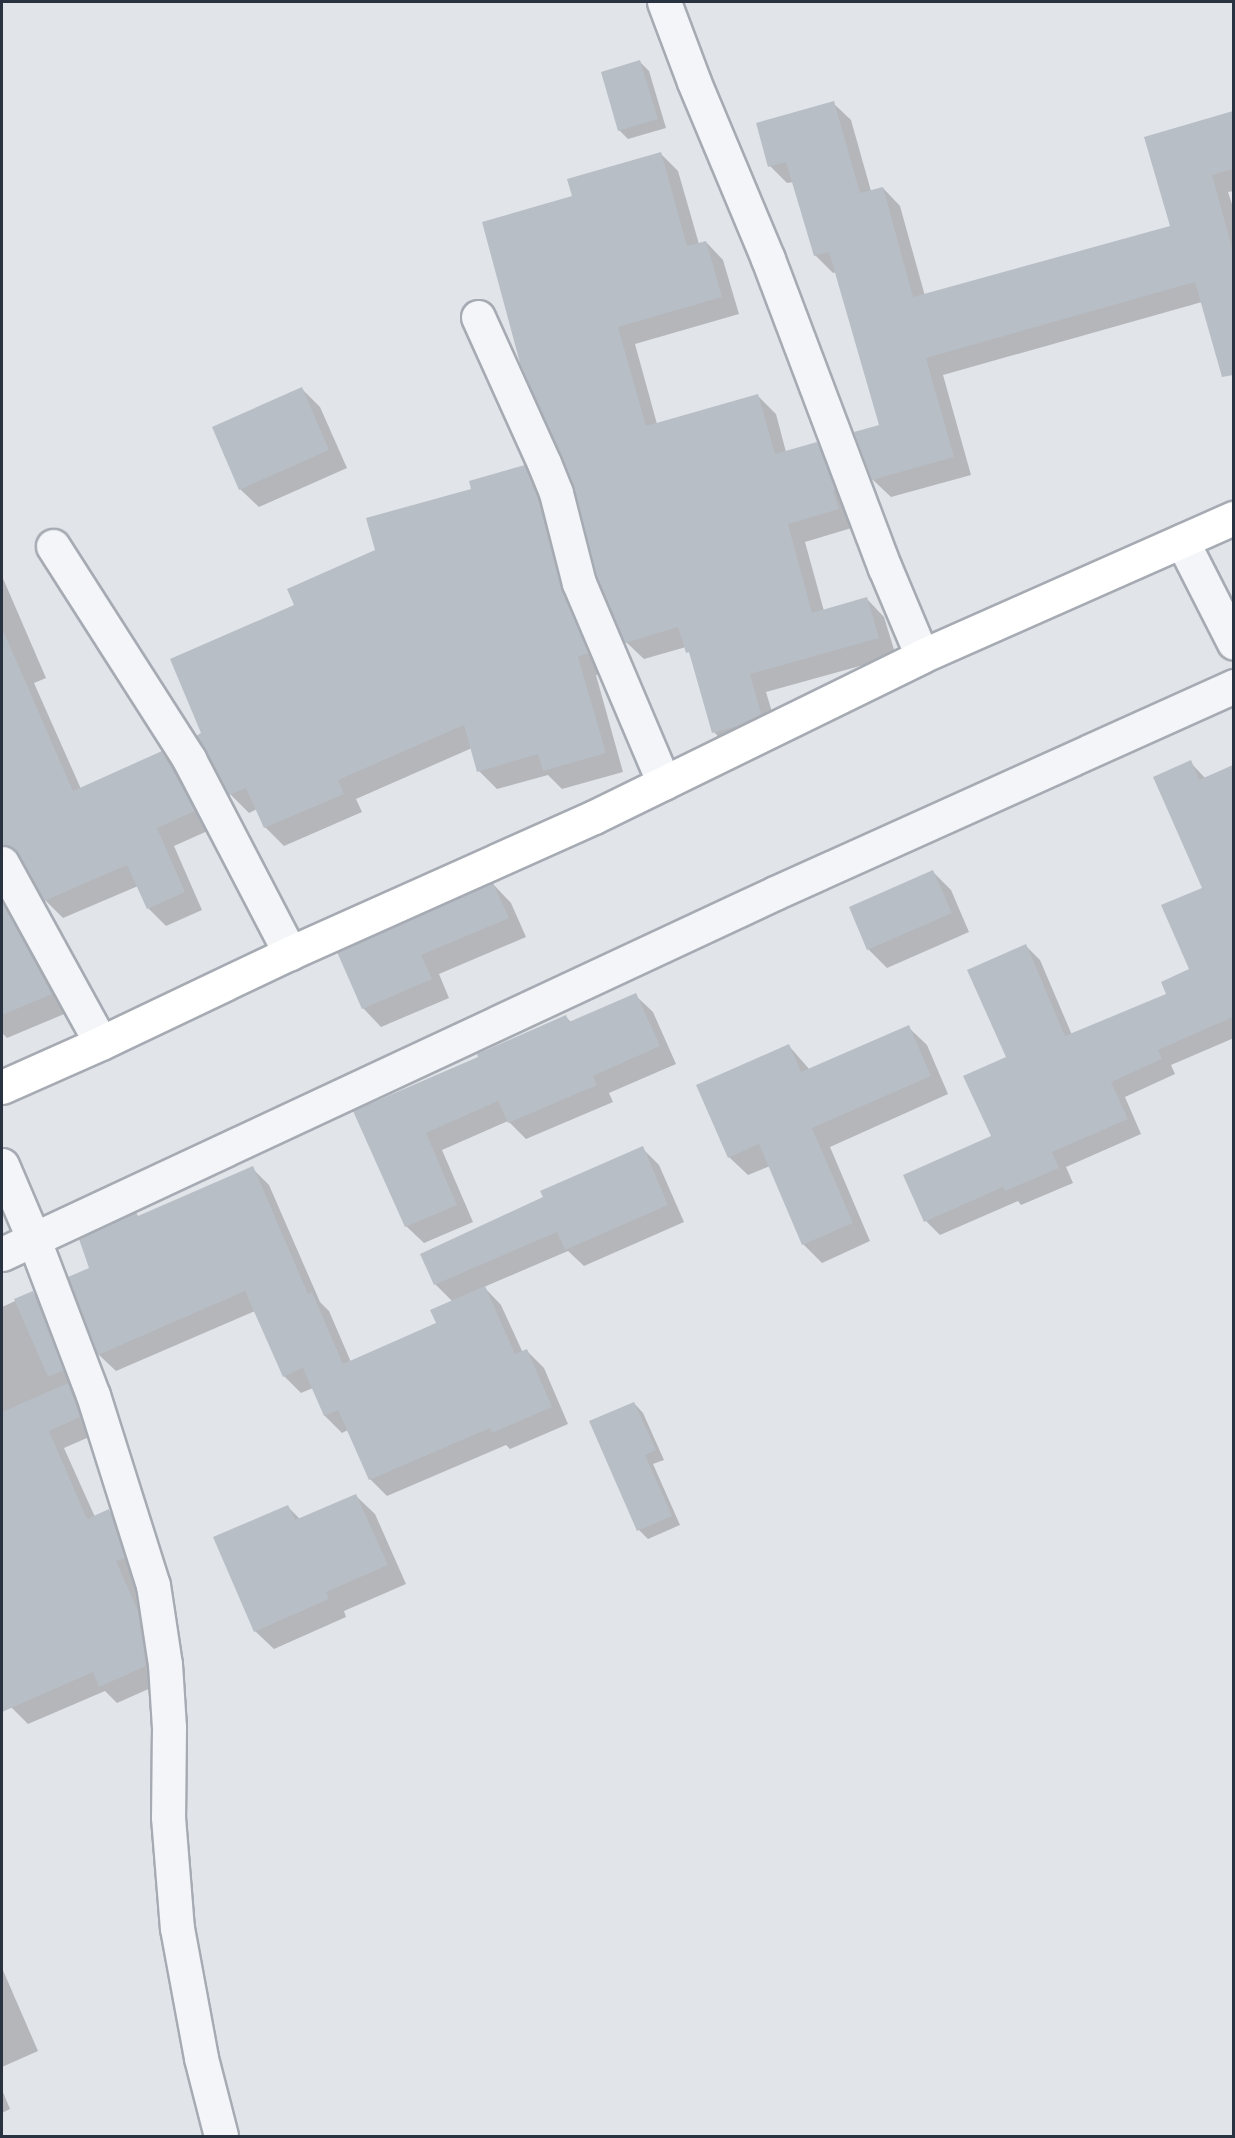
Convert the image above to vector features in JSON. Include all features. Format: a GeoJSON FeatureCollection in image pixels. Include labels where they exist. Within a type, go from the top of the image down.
{"type":"FeatureCollection","features":[{"type":"Feature","properties":{"kind":"main road"},"geometry":{"type":"LineString","coordinates":[[2,1087],[290,952],[664,783],[922,656],[1233,518]]}},
{"type":"Feature","properties":{"kind":"street"},"geometry":{"type":"LineString","coordinates":[[664,2],[694,82],[768,258],[885,568],[922,656]]}},
{"type":"Feature","properties":{"kind":"street"},"geometry":{"type":"LineString","coordinates":[[478,317],[556,493],[579,583],[664,783]]}},
{"type":"Feature","properties":{"kind":"street"},"geometry":{"type":"LineString","coordinates":[[1182,541],[1233,643]]}},
{"type":"Feature","properties":{"kind":"street"},"geometry":{"type":"LineString","coordinates":[[52,546],[168,724],[290,952]]}},
{"type":"Feature","properties":{"kind":"street"},"geometry":{"type":"LineString","coordinates":[[2,1254],[775,893],[1233,686]]}},
{"type":"Feature","properties":{"kind":"street"},"geometry":{"type":"LineString","coordinates":[[2,863],[101,1042]]}},
{"type":"Feature","properties":{"kind":"street"},"geometry":{"type":"LineString","coordinates":[[2,1165],[34,1240],[93,1395],[153,1585],[165,1664],[169,1727],[168,1817],[177,1928],[201,2058],[221,2136]]}},
{"type":"Feature","properties":{"kind":"building"},"geometry":{"type":"Polygon","coordinates":[[[640,60],[658,119],[618,131],[601,72],[640,60]]]}},
{"type":"Feature","properties":{"kind":"building"},"geometry":{"type":"Polygon","coordinates":[[[834,101],[860,193],[883,187],[913,297],[1170,226],[1144,137],[1233,111],[1233,169],[1212,175],[1233,251],[1233,375],[1222,377],[1195,282],[926,358],[954,457],[872,480],[854,432],[879,425],[829,252],[814,256],[786,162],[768,167],[756,123],[834,101]]]}},
{"type":"Feature","properties":{"kind":"building"},"geometry":{"type":"Polygon","coordinates":[[[661,152],[687,246],[706,241],[722,297],[618,327],[646,426],[758,394],[775,454],[817,442],[836,490],[833,491],[839,509],[788,524],[812,613],[867,597],[879,638],[750,674],[761,714],[738,726],[712,733],[689,652],[686,653],[678,627],[625,643],[597,577],[573,486],[520,363],[482,222],[572,196],[567,179],[661,152]]]}},
{"type":"Feature","properties":{"kind":"building"},"geometry":{"type":"Polygon","coordinates":[[[302,387],[329,450],[239,490],[212,427],[302,387]]]}},
{"type":"Feature","properties":{"kind":"building"},"geometry":{"type":"Polygon","coordinates":[[[525,465],[538,499],[561,588],[589,653],[578,657],[606,753],[543,771],[538,754],[477,772],[464,725],[338,780],[344,794],[264,828],[246,788],[229,795],[196,736],[201,733],[170,659],[294,605],[287,589],[375,550],[366,518],[471,489],[469,481],[525,465]]]}},
{"type":"Feature","properties":{"kind":"building"},"geometry":{"type":"Polygon","coordinates":[[[2,628],[73,791],[162,751],[195,811],[157,828],[185,892],[147,909],[127,865],[44,901],[18,853],[2,844],[2,628]]]}},
{"type":"Feature","properties":{"kind":"building"},"geometry":{"type":"Polygon","coordinates":[[[1191,760],[1199,780],[1233,765],[1233,1017],[1158,1050],[1162,1059],[1111,1082],[1128,1119],[1052,1152],[1059,1168],[1005,1191],[1003,1187],[924,1222],[903,1175],[991,1136],[963,1076],[1006,1057],[967,970],[1026,944],[1065,1036],[1166,994],[1161,982],[1189,969],[1161,905],[1202,888],[1153,777],[1191,760]]]}},
{"type":"Feature","properties":{"kind":"building"},"geometry":{"type":"Polygon","coordinates":[[[933,870],[952,913],[867,950],[849,907],[933,870]]]}},
{"type":"Feature","properties":{"kind":"building"},"geometry":{"type":"Polygon","coordinates":[[[493,883],[509,918],[421,955],[432,979],[362,1009],[337,952],[493,883]]]}},
{"type":"Feature","properties":{"kind":"building"},"geometry":{"type":"Polygon","coordinates":[[[2,901],[52,994],[2,1015],[2,901]]]}},
{"type":"Feature","properties":{"kind":"building"},"geometry":{"type":"Polygon","coordinates":[[[636,993],[660,1046],[593,1076],[597,1085],[508,1123],[498,1101],[426,1133],[457,1205],[405,1227],[353,1111],[478,1057],[477,1054],[566,1015],[569,1022],[636,993]]]}},
{"type":"Feature","properties":{"kind":"building"},"geometry":{"type":"Polygon","coordinates":[[[909,1025],[931,1076],[812,1128],[853,1223],[802,1245],[759,1144],[728,1158],[696,1085],[789,1044],[801,1072],[909,1025]]]}},
{"type":"Feature","properties":{"kind":"building"},"geometry":{"type":"Polygon","coordinates":[[[643,1146],[668,1205],[565,1250],[557,1232],[434,1285],[420,1254],[543,1197],[540,1191],[643,1146]]]}},
{"type":"Feature","properties":{"kind":"building"},"geometry":{"type":"Polygon","coordinates":[[[253,1166],[308,1294],[312,1292],[343,1364],[436,1323],[430,1310],[485,1286],[515,1354],[527,1349],[552,1407],[492,1433],[490,1428],[369,1480],[338,1410],[324,1416],[303,1368],[283,1377],[245,1291],[98,1355],[68,1277],[89,1268],[79,1239],[136,1212],[138,1216],[253,1166]]]}},
{"type":"Feature","properties":{"kind":"building"},"geometry":{"type":"Polygon","coordinates":[[[33,1291],[64,1370],[48,1377],[14,1299],[33,1291]]]}},
{"type":"Feature","properties":{"kind":"building"},"geometry":{"type":"Polygon","coordinates":[[[68,1383],[80,1417],[49,1431],[87,1519],[109,1509],[125,1558],[116,1561],[138,1611],[146,1666],[99,1687],[93,1672],[2,1712],[2,1412],[68,1383]]]}},
{"type":"Feature","properties":{"kind":"building"},"geometry":{"type":"Polygon","coordinates":[[[634,1402],[656,1450],[645,1455],[672,1516],[637,1531],[589,1421],[634,1402]]]}},
{"type":"Feature","properties":{"kind":"building"},"geometry":{"type":"Polygon","coordinates":[[[356,1494],[388,1565],[326,1592],[329,1599],[254,1632],[213,1537],[288,1505],[295,1520],[356,1494]]]}}]}
